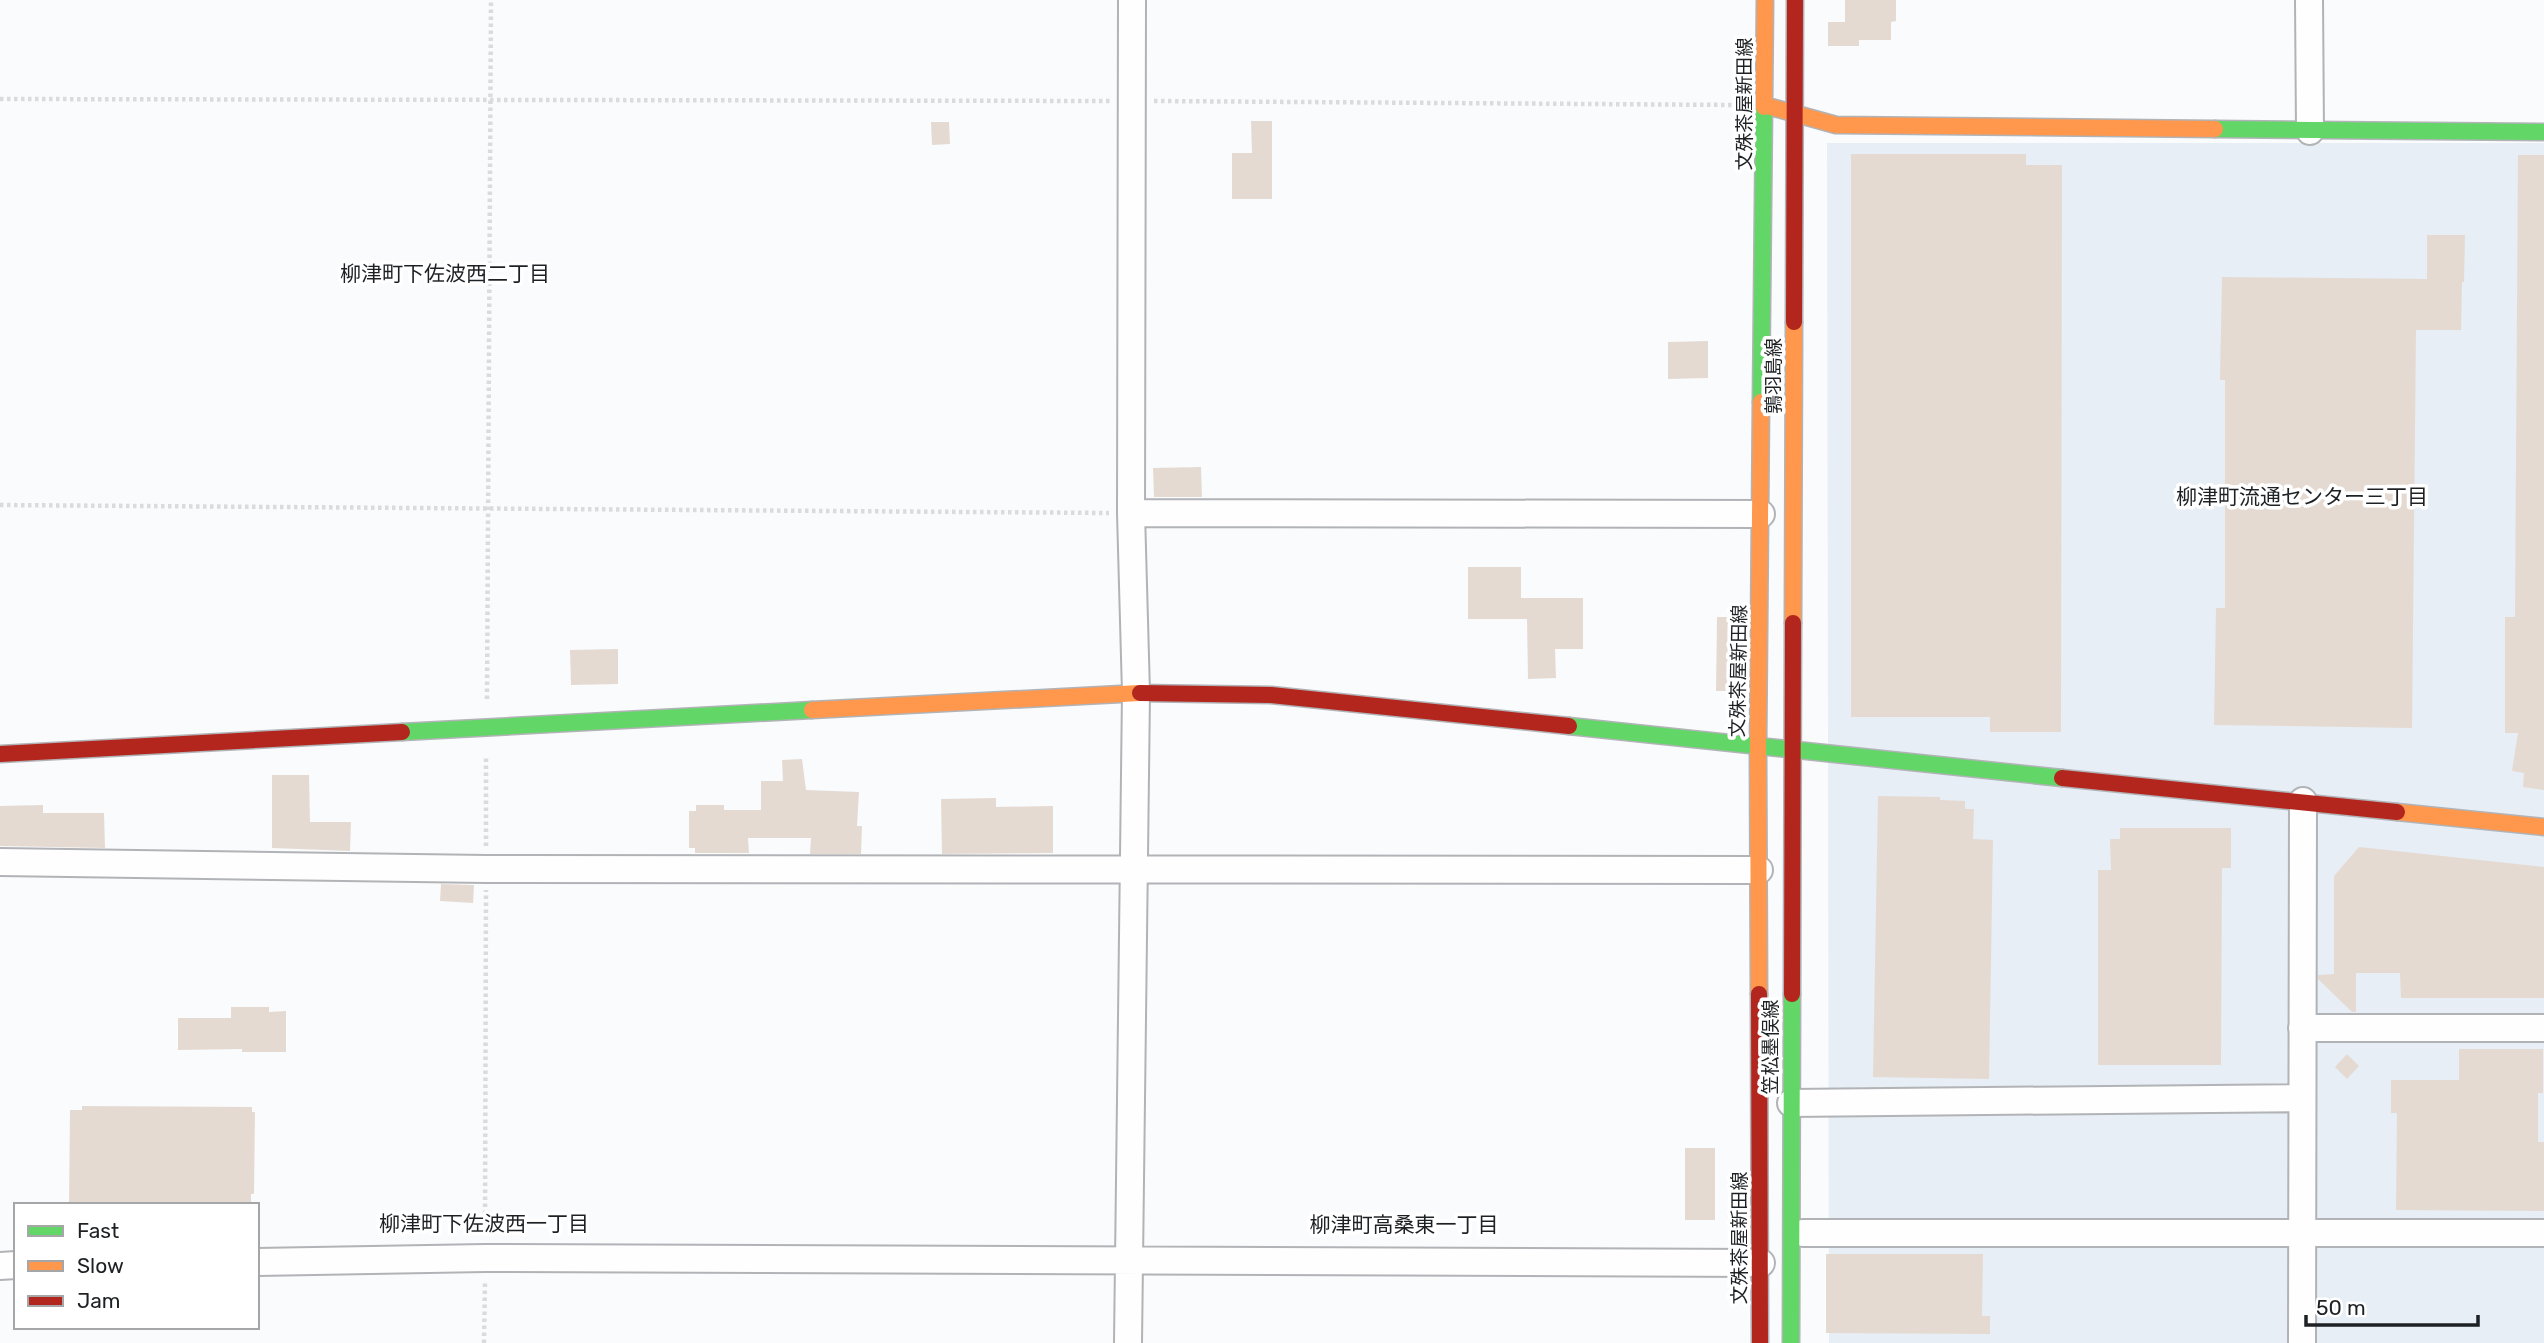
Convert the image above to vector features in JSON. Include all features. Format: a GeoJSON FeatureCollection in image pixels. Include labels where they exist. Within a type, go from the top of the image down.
{"type":"FeatureCollection","features":[{"type":"Feature","properties":{"kind":"street"},"geometry":{"type":"LineString","coordinates":[[1128,1343],[1136,693],[1131,513],[1132,0]]}},
{"type":"Feature","properties":{"kind":"street","name":"文殊茶屋新田線"},"geometry":{"type":"LineString","coordinates":[[1760,1343],[1758,748],[1765,0]]}},
{"type":"Feature","properties":{"kind":"street","name":"鶉羽島線"},"geometry":{"type":"LineString","coordinates":[[1793,751],[1795,0]]}},
{"type":"Feature","properties":{"kind":"street"},"geometry":{"type":"LineString","coordinates":[[2309,0],[2310,131]]}},
{"type":"Feature","properties":{"kind":"street"},"geometry":{"type":"LineString","coordinates":[[1765,105],[1836,125],[2544,132]]}},
{"type":"Feature","properties":{"kind":"street"},"geometry":{"type":"LineString","coordinates":[[1131,513],[1761,514]]}},
{"type":"Feature","properties":{"kind":"street"},"geometry":{"type":"LineString","coordinates":[[0,754],[1195,692],[1284,696],[1758,748],[2544,827]]}},
{"type":"Feature","properties":{"kind":"street","name":"笠松墨俣線"},"geometry":{"type":"LineString","coordinates":[[1791,1343],[1793,751]]}},
{"type":"Feature","properties":{"kind":"street"},"geometry":{"type":"LineString","coordinates":[[2302,1343],[2303,801]]}},
{"type":"Feature","properties":{"kind":"street"},"geometry":{"type":"LineString","coordinates":[[0,862],[486,869],[1759,870]]}},
{"type":"Feature","properties":{"kind":"street"},"geometry":{"type":"LineString","coordinates":[[2302,1028],[2544,1028]]}},
{"type":"Feature","properties":{"kind":"street"},"geometry":{"type":"LineString","coordinates":[[1791,1103],[2302,1098]]}},
{"type":"Feature","properties":{"kind":"street"},"geometry":{"type":"LineString","coordinates":[[1803,1233],[2544,1233]]}},
{"type":"Feature","properties":{"kind":"street"},"geometry":{"type":"LineString","coordinates":[[259,1262],[485,1258],[1761,1264]]}},
{"type":"Feature","properties":{"kind":"path"},"geometry":{"type":"LineString","coordinates":[[484,1343],[491,0]]}},
{"type":"Feature","properties":{"kind":"path"},"geometry":{"type":"LineString","coordinates":[[0,99],[1765,105]]}},
{"type":"Feature","properties":{"kind":"path"},"geometry":{"type":"LineString","coordinates":[[0,505],[1131,513]]}},
{"type":"Feature","properties":{"kind":"shaded area"},"geometry":{"type":"Polygon","coordinates":[[[1827,143],[2544,143],[2544,1343],[1829,1343],[1827,143]]]}},
{"type":"Feature","properties":{"kind":"building"},"geometry":{"type":"Polygon","coordinates":[[[1845,0],[1896,0],[1896,21],[1891,22],[1891,40],[1859,40],[1859,46],[1828,46],[1828,22],[1845,22],[1845,0]]]}},
{"type":"Feature","properties":{"kind":"building"},"geometry":{"type":"Polygon","coordinates":[[[1251,121],[1272,121],[1272,199],[1232,199],[1232,153],[1252,153],[1251,121]]]}},
{"type":"Feature","properties":{"kind":"building"},"geometry":{"type":"Polygon","coordinates":[[[931,122],[949,122],[950,144],[932,145],[931,122]]]}},
{"type":"Feature","properties":{"kind":"building"},"geometry":{"type":"Polygon","coordinates":[[[1851,154],[2026,154],[2026,165],[2062,165],[2061,732],[1990,732],[1990,717],[1851,717],[1851,154]]]}},
{"type":"Feature","properties":{"kind":"building"},"geometry":{"type":"Polygon","coordinates":[[[2518,155],[2544,155],[2544,790],[2523,787],[2524,773],[2512,771],[2518,733],[2505,733],[2505,617],[2515,617],[2518,155]]]}},
{"type":"Feature","properties":{"kind":"building"},"geometry":{"type":"Polygon","coordinates":[[[2427,235],[2465,235],[2464,282],[2461,330],[2416,330],[2412,728],[2214,725],[2216,608],[2225,608],[2225,380],[2220,380],[2222,277],[2427,279],[2427,235]]]}},
{"type":"Feature","properties":{"kind":"building"},"geometry":{"type":"Polygon","coordinates":[[[1708,341],[1708,378],[1668,379],[1668,342],[1708,341]]]}},
{"type":"Feature","properties":{"kind":"building"},"geometry":{"type":"Polygon","coordinates":[[[1201,467],[1202,497],[1154,497],[1153,468],[1201,467]]]}},
{"type":"Feature","properties":{"kind":"building"},"geometry":{"type":"Polygon","coordinates":[[[1468,567],[1521,567],[1521,598],[1583,598],[1583,649],[1555,649],[1556,678],[1528,679],[1527,619],[1468,619],[1468,567]]]}},
{"type":"Feature","properties":{"kind":"building"},"geometry":{"type":"Polygon","coordinates":[[[1717,617],[1737,617],[1735,691],[1716,691],[1717,617]]]}},
{"type":"Feature","properties":{"kind":"building"},"geometry":{"type":"Polygon","coordinates":[[[618,649],[618,684],[571,685],[570,650],[618,649]]]}},
{"type":"Feature","properties":{"kind":"building"},"geometry":{"type":"Polygon","coordinates":[[[802,759],[806,790],[859,792],[857,826],[862,826],[861,854],[810,854],[811,838],[748,838],[749,853],[695,853],[695,848],[689,848],[689,811],[696,811],[696,805],[724,805],[724,810],[761,810],[761,781],[783,781],[782,760],[802,759]]]}},
{"type":"Feature","properties":{"kind":"building"},"geometry":{"type":"Polygon","coordinates":[[[272,775],[309,775],[310,822],[351,822],[350,851],[272,848],[272,775]]]}},
{"type":"Feature","properties":{"kind":"building"},"geometry":{"type":"Polygon","coordinates":[[[1878,796],[1940,797],[1940,800],[1965,801],[1965,809],[1974,809],[1973,839],[1993,840],[1989,1079],[1873,1077],[1878,796]]]}},
{"type":"Feature","properties":{"kind":"building"},"geometry":{"type":"Polygon","coordinates":[[[996,798],[996,807],[1053,806],[1053,853],[942,854],[941,799],[996,798]]]}},
{"type":"Feature","properties":{"kind":"building"},"geometry":{"type":"Polygon","coordinates":[[[43,805],[43,813],[104,813],[105,848],[0,846],[0,806],[43,805]]]}},
{"type":"Feature","properties":{"kind":"building"},"geometry":{"type":"Polygon","coordinates":[[[2120,828],[2231,828],[2231,868],[2222,868],[2221,1065],[2098,1065],[2098,870],[2111,870],[2110,839],[2120,839],[2120,828]]]}},
{"type":"Feature","properties":{"kind":"building"},"geometry":{"type":"Polygon","coordinates":[[[2359,847],[2544,867],[2544,998],[2401,998],[2400,973],[2356,973],[2356,1012],[2352,1012],[2318,979],[2318,975],[2334,974],[2334,876],[2359,847]]]}},
{"type":"Feature","properties":{"kind":"building"},"geometry":{"type":"Polygon","coordinates":[[[441,884],[474,885],[473,903],[440,901],[441,884]]]}},
{"type":"Feature","properties":{"kind":"building"},"geometry":{"type":"Polygon","coordinates":[[[231,1007],[269,1007],[269,1012],[286,1011],[286,1052],[242,1052],[242,1049],[178,1050],[178,1018],[231,1018],[231,1007]]]}},
{"type":"Feature","properties":{"kind":"building"},"geometry":{"type":"Polygon","coordinates":[[[2459,1049],[2543,1049],[2543,1093],[2538,1093],[2538,1142],[2544,1142],[2544,1211],[2396,1210],[2397,1113],[2391,1113],[2391,1080],[2459,1080],[2459,1049]]]}},
{"type":"Feature","properties":{"kind":"building"},"geometry":{"type":"Polygon","coordinates":[[[2347,1054],[2359,1066],[2347,1079],[2335,1067],[2347,1054]]]}},
{"type":"Feature","properties":{"kind":"building"},"geometry":{"type":"Polygon","coordinates":[[[82,1106],[252,1107],[252,1112],[255,1112],[254,1194],[251,1194],[251,1203],[69,1203],[70,1110],[82,1110],[82,1106]]]}},
{"type":"Feature","properties":{"kind":"building"},"geometry":{"type":"Polygon","coordinates":[[[1685,1148],[1715,1148],[1715,1220],[1685,1220],[1685,1148]]]}},
{"type":"Feature","properties":{"kind":"building"},"geometry":{"type":"Polygon","coordinates":[[[1826,1254],[1983,1254],[1982,1316],[1990,1316],[1990,1334],[1826,1333],[1826,1254]]]}},
{"type":"Feature","properties":{"kind":"traffic: fast"},"geometry":{"type":"LineString","coordinates":[[1761,402],[1764,107]]}},
{"type":"Feature","properties":{"kind":"traffic: fast"},"geometry":{"type":"LineString","coordinates":[[2215,129],[2544,132]]}},
{"type":"Feature","properties":{"kind":"traffic: fast"},"geometry":{"type":"LineString","coordinates":[[402,732],[812,710]]}},
{"type":"Feature","properties":{"kind":"traffic: fast"},"geometry":{"type":"LineString","coordinates":[[1569,726],[2062,778]]}},
{"type":"Feature","properties":{"kind":"traffic: fast"},"geometry":{"type":"LineString","coordinates":[[1791,1343],[1792,994]]}},
{"type":"Feature","properties":{"kind":"traffic: slow"},"geometry":{"type":"LineString","coordinates":[[1764,107],[1765,0]]}},
{"type":"Feature","properties":{"kind":"traffic: slow"},"geometry":{"type":"LineString","coordinates":[[1771,107],[1836,125],[2215,129]]}},
{"type":"Feature","properties":{"kind":"traffic: slow"},"geometry":{"type":"LineString","coordinates":[[1793,623],[1794,322]]}},
{"type":"Feature","properties":{"kind":"traffic: slow"},"geometry":{"type":"LineString","coordinates":[[1759,994],[1761,402]]}},
{"type":"Feature","properties":{"kind":"traffic: slow"},"geometry":{"type":"LineString","coordinates":[[812,710],[1140,693]]}},
{"type":"Feature","properties":{"kind":"traffic: slow"},"geometry":{"type":"LineString","coordinates":[[2397,812],[2544,827]]}},
{"type":"Feature","properties":{"kind":"traffic: jam"},"geometry":{"type":"LineString","coordinates":[[1794,322],[1795,0]]}},
{"type":"Feature","properties":{"kind":"traffic: jam"},"geometry":{"type":"LineString","coordinates":[[1792,994],[1793,623]]}},
{"type":"Feature","properties":{"kind":"traffic: jam"},"geometry":{"type":"LineString","coordinates":[[1140,693],[1271,695],[1569,726]]}},
{"type":"Feature","properties":{"kind":"traffic: jam"},"geometry":{"type":"LineString","coordinates":[[0,754],[402,732]]}},
{"type":"Feature","properties":{"kind":"traffic: jam"},"geometry":{"type":"LineString","coordinates":[[2062,778],[2397,812]]}},
{"type":"Feature","properties":{"kind":"traffic: jam"},"geometry":{"type":"LineString","coordinates":[[1759,994],[1760,1343]]}},
{"type":"Feature","properties":{"kind":"district","name":"柳津町下佐波西二丁目"},"geometry":{"type":"Point","coordinates":[445,274]}},
{"type":"Feature","properties":{"kind":"district","name":"柳津町流通センター三丁目"},"geometry":{"type":"Point","coordinates":[2302,497]}},
{"type":"Feature","properties":{"kind":"district","name":"柳津町下佐波西一丁目"},"geometry":{"type":"Point","coordinates":[484,1224]}},
{"type":"Feature","properties":{"kind":"district","name":"柳津町高桑東一丁目"},"geometry":{"type":"Point","coordinates":[1404,1225]}}]}
